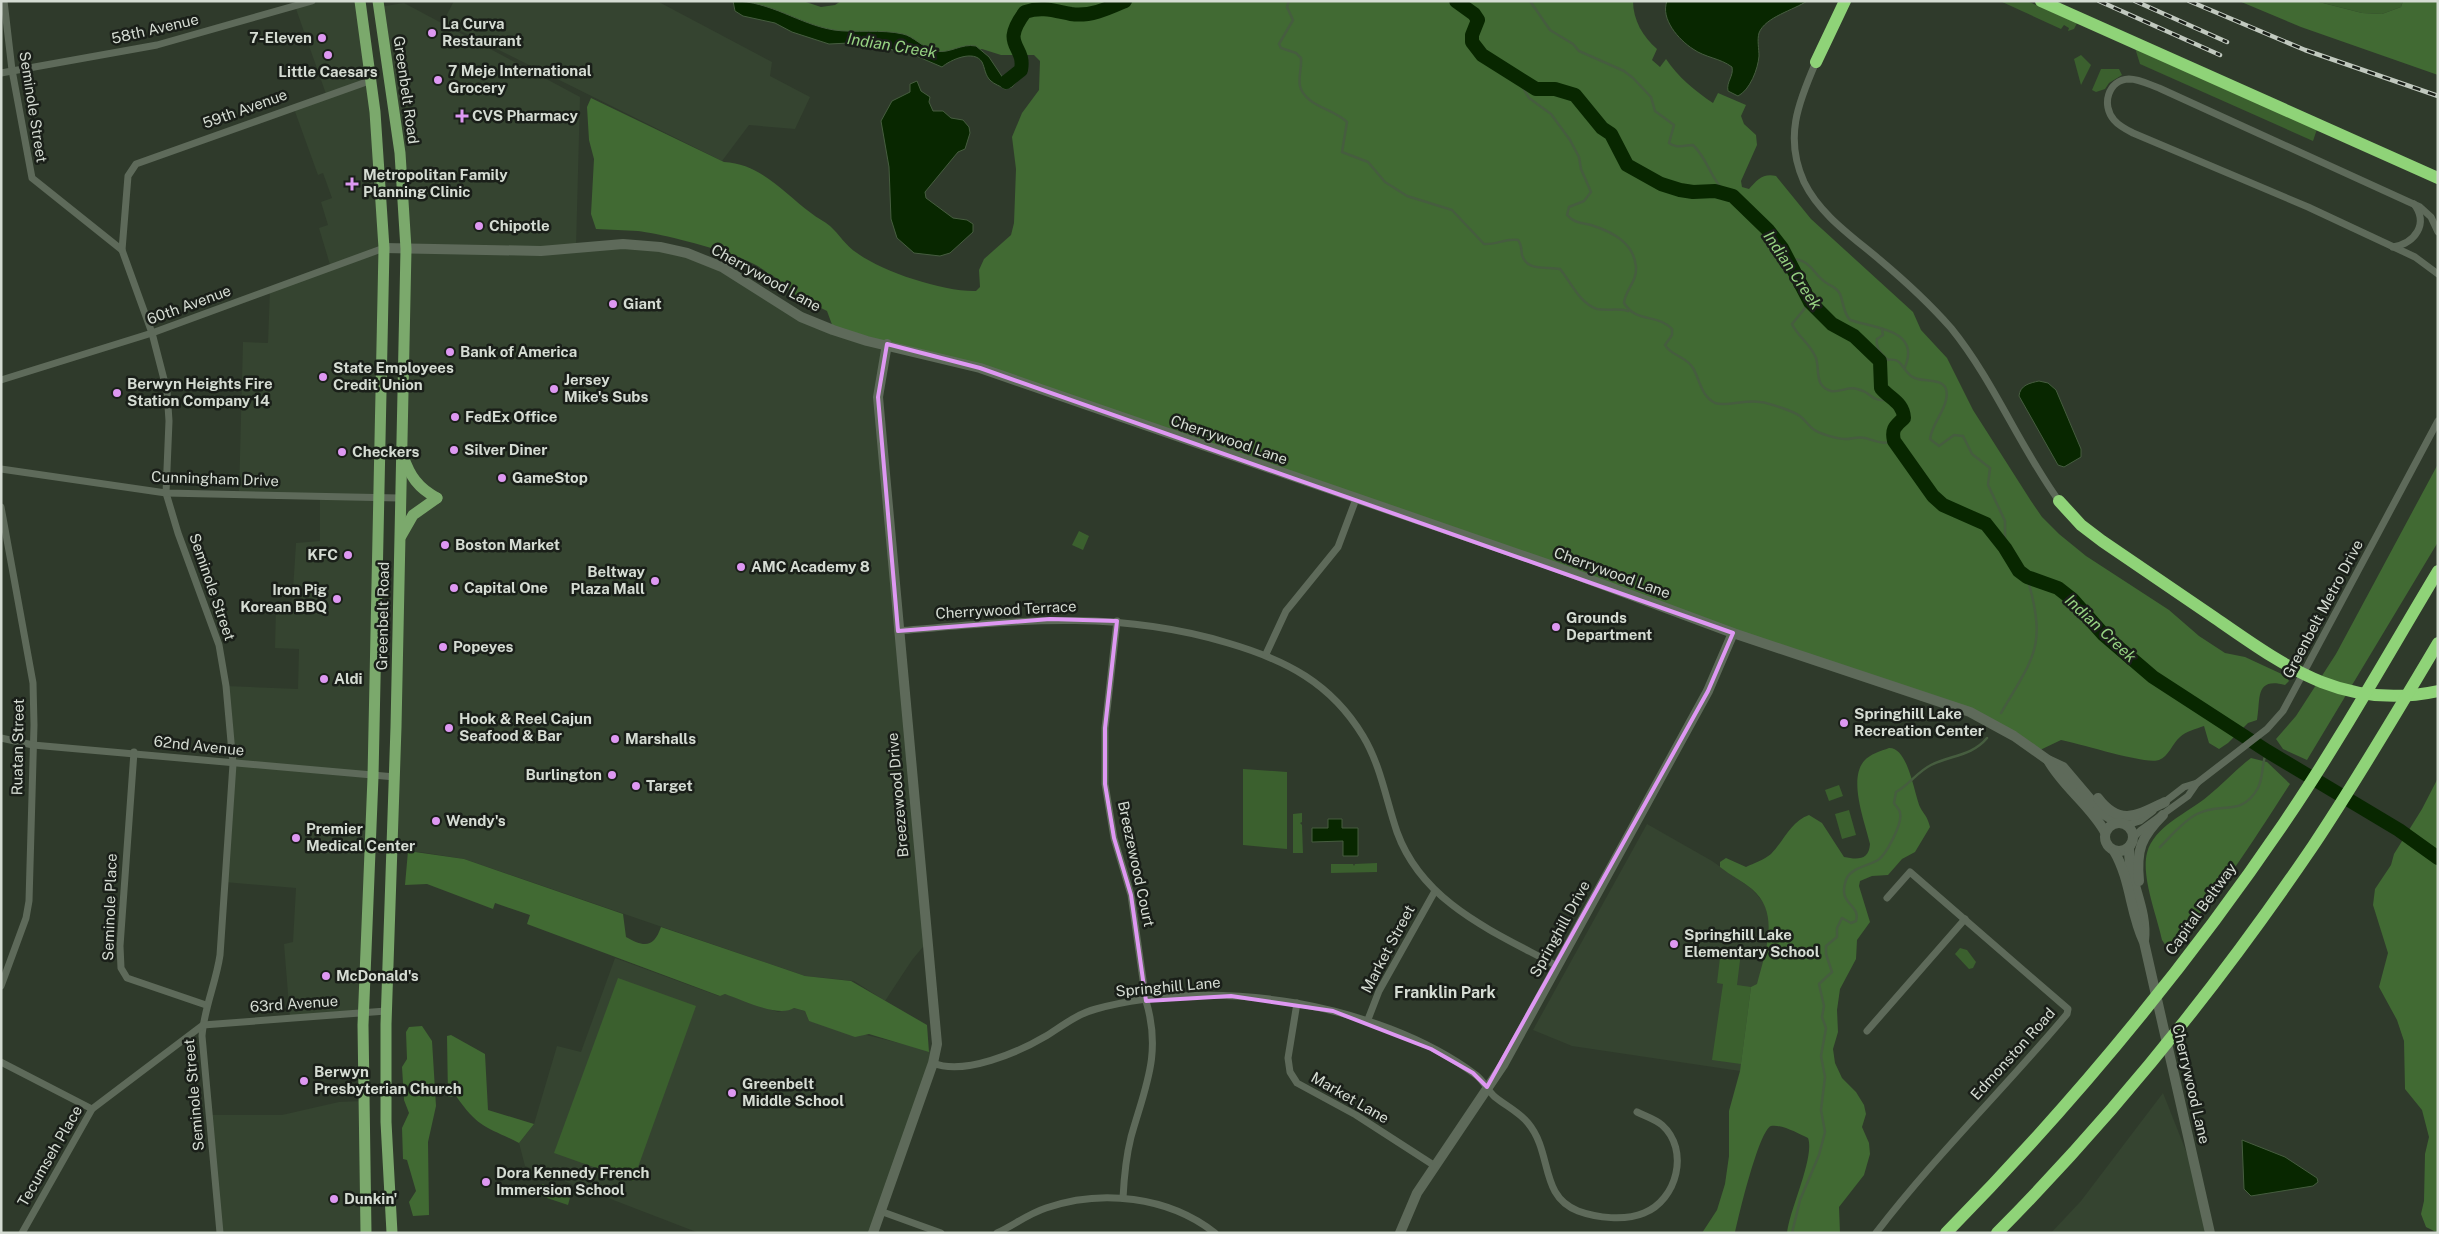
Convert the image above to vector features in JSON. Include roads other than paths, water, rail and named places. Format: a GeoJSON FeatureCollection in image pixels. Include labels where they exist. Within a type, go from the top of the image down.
{"type":"FeatureCollection","features":[{"type":"Feature","properties":{"kind":"highway"},"geometry":{"type":"LineString","coordinates":[[1816,62],[1845,1]]}},
{"type":"Feature","properties":{"kind":"highway"},"geometry":{"type":"LineString","coordinates":[[2042,1],[2438,178]]}},
{"type":"Feature","properties":{"kind":"highway"},"geometry":{"type":"LineString","coordinates":[[2059,501],[2081,525],[2102,541],[2291,669],[2328,685],[2370,694],[2413,695],[2438,691]]}},
{"type":"Feature","properties":{"kind":"highway","name":"Capital Beltway"},"geometry":{"type":"LineString","coordinates":[[1946,1233],[2038,1137],[2134,1025],[2202,936],[2319,768],[2438,571]]}},
{"type":"Feature","properties":{"kind":"highway"},"geometry":{"type":"LineString","coordinates":[[1997,1233],[2100,1122],[2186,1017],[2282,891],[2352,786],[2438,644]]}},
{"type":"Feature","properties":{"kind":"main road","name":"Greenbelt Road"},"geometry":{"type":"LineString","coordinates":[[360,1],[372,80],[380,167],[384,248],[374,777],[364,1013],[366,1233]]}},
{"type":"Feature","properties":{"kind":"main road","name":"Greenbelt Road"},"geometry":{"type":"LineString","coordinates":[[378,1],[400,153],[406,249],[399,498],[395,778],[386,1011],[386,1122],[392,1233]]}},
{"type":"Feature","properties":{"kind":"main road"},"geometry":{"type":"LineString","coordinates":[[399,543],[406,524],[413,515],[436,498],[420,487],[412,477],[400,450]]}},
{"type":"Feature","properties":{"kind":"street","name":"Seminole Street"},"geometry":{"type":"LineString","coordinates":[[4,1],[12,70],[32,178],[122,250],[152,333],[169,401],[166,493],[178,533],[219,644],[226,686],[233,764],[220,955],[218,972],[206,1005],[203,1025],[205,1075],[220,1233]]}},
{"type":"Feature","properties":{"kind":"street","name":"58th Avenue"},"geometry":{"type":"LineString","coordinates":[[1,73],[157,45],[312,1]]}},
{"type":"Feature","properties":{"kind":"street"},"geometry":{"type":"LineString","coordinates":[[1816,62],[1800,98],[1794,128],[1798,165],[1804,182],[1816,201],[1831,218],[1910,285],[1952,330],[1986,379],[2046,484],[2059,501]]}},
{"type":"Feature","properties":{"kind":"street","name":"59th Avenue"},"geometry":{"type":"LineString","coordinates":[[122,250],[126,189],[131,170],[141,161],[372,80]]}},
{"type":"Feature","properties":{"kind":"street"},"geometry":{"type":"LineString","coordinates":[[2438,232],[2426,212],[2413,204],[2142,81],[2124,80],[2117,83],[2109,92],[2108,106],[2112,118],[2134,133],[2308,207],[2423,262],[2438,274]]}},
{"type":"Feature","properties":{"kind":"street"},"geometry":{"type":"LineString","coordinates":[[2393,247],[2410,241],[2419,230],[2420,218],[2413,204]]}},
{"type":"Feature","properties":{"kind":"street","name":"Cherrywood Lane"},"geometry":{"type":"LineString","coordinates":[[384,248],[542,251],[623,244],[668,248],[722,268],[801,317],[854,337],[980,368],[1553,566],[1733,632],[1970,712],[2014,736],[2048,760],[2062,767],[2102,813],[2123,824]]}},
{"type":"Feature","properties":{"kind":"street","name":"60th Avenue"},"geometry":{"type":"LineString","coordinates":[[1,380],[152,333],[384,248]]}},
{"type":"Feature","properties":{"kind":"street","name":"Breezewood Drive"},"geometry":{"type":"LineString","coordinates":[[873,1233],[936,1052],[878,397],[887,344]]}},
{"type":"Feature","properties":{"kind":"street","name":"Greenbelt Metro Drive"},"geometry":{"type":"LineString","coordinates":[[2131,843],[2141,830],[2188,796],[2198,783],[2267,729],[2283,711],[2438,421]]}},
{"type":"Feature","properties":{"kind":"street","name":"Cunningham Drive"},"geometry":{"type":"LineString","coordinates":[[1,469],[166,493],[399,498]]}},
{"type":"Feature","properties":{"kind":"street"},"geometry":{"type":"LineString","coordinates":[[1266,654],[1286,611],[1338,547],[1356,499]]}},
{"type":"Feature","properties":{"kind":"street","name":"Ruatan Street"},"geometry":{"type":"LineString","coordinates":[[1,507],[33,683],[33,745],[26,918],[1,986]]}},
{"type":"Feature","properties":{"kind":"street","name":"Cherrywood Terrace"},"geometry":{"type":"LineString","coordinates":[[898,631],[1050,619],[1117,621],[1171,628],[1266,654],[1311,679],[1342,706],[1353,720],[1375,760],[1401,841],[1416,870],[1435,891],[1473,920],[1557,966]]}},
{"type":"Feature","properties":{"kind":"street","name":"Breezewood Court"},"geometry":{"type":"LineString","coordinates":[[1117,621],[1106,728],[1105,784],[1114,838],[1131,896],[1152,1036],[1150,1072],[1131,1139],[1122,1198]]}},
{"type":"Feature","properties":{"kind":"street","name":"Springhill Drive"},"geometry":{"type":"LineString","coordinates":[[1400,1233],[1414,1199],[1503,1065],[1708,692],[1733,632]]}},
{"type":"Feature","properties":{"kind":"street","name":"62nd Avenue"},"geometry":{"type":"LineString","coordinates":[[1,738],[33,745],[134,752],[233,764],[395,778]]}},
{"type":"Feature","properties":{"kind":"street","name":"Seminole Place"},"geometry":{"type":"LineString","coordinates":[[134,752],[120,946],[121,968],[127,978],[206,1005]]}},
{"type":"Feature","properties":{"kind":"street","name":"Cherrywood Lane"},"geometry":{"type":"LineString","coordinates":[[2048,760],[2057,776],[2090,809],[2105,832]]}},
{"type":"Feature","properties":{"kind":"street","name":"Greenbelt Metro Drive"},"geometry":{"type":"LineString","coordinates":[[2123,824],[2140,821],[2184,787],[2198,783]]}},
{"type":"Feature","properties":{"kind":"street"},"geometry":{"type":"LineString","coordinates":[[2077,784],[2090,790],[2111,811],[2124,816],[2137,816],[2165,802]]}},
{"type":"Feature","properties":{"kind":"street"},"geometry":{"type":"LineString","coordinates":[[2140,902],[2138,855],[2147,832],[2163,815]]}},
{"type":"Feature","properties":{"kind":"street"},"geometry":{"type":"LineString","coordinates":[[2123,824],[2132,831],[2131,843],[2120,852],[2114,851],[2106,844],[2105,832],[2110,826],[2123,824]]}},
{"type":"Feature","properties":{"kind":"street","name":"Cherrywood Lane"},"geometry":{"type":"LineString","coordinates":[[2131,843],[2130,870],[2146,924],[2144,942]]}},
{"type":"Feature","properties":{"kind":"street","name":"Cherrywood Lane"},"geometry":{"type":"LineString","coordinates":[[2114,851],[2125,873],[2137,927],[2144,942],[2210,1233]]}},
{"type":"Feature","properties":{"kind":"street","name":"Edmonston Road"},"geometry":{"type":"LineString","coordinates":[[1876,1233],[1923,1174],[2047,1038],[2068,1012],[2065,1004],[1910,872],[1887,898]]}},
{"type":"Feature","properties":{"kind":"street","name":"Market Street"},"geometry":{"type":"LineString","coordinates":[[1367,1022],[1379,991],[1435,891]]}},
{"type":"Feature","properties":{"kind":"street"},"geometry":{"type":"LineString","coordinates":[[1867,1031],[1965,919]]}},
{"type":"Feature","properties":{"kind":"street","name":"Springhill Lane"},"geometry":{"type":"LineString","coordinates":[[933,1063],[950,1067],[993,1059],[1022,1048],[1090,1011],[1146,1001],[1215,996],[1297,1003],[1367,1022],[1407,1037],[1446,1056],[1479,1077],[1494,1096],[1524,1119],[1536,1135],[1544,1151],[1551,1186],[1560,1198],[1574,1209],[1596,1215],[1628,1217],[1646,1212],[1664,1198],[1674,1180],[1677,1158],[1671,1138],[1661,1125],[1637,1112]]}},
{"type":"Feature","properties":{"kind":"street","name":"Market Lane"},"geometry":{"type":"LineString","coordinates":[[1297,1003],[1288,1058],[1290,1072],[1297,1083],[1356,1115],[1435,1166]]}},
{"type":"Feature","properties":{"kind":"street","name":"63rd Avenue"},"geometry":{"type":"LineString","coordinates":[[203,1025],[386,1011]]}},
{"type":"Feature","properties":{"kind":"street","name":"Tecumseh Place"},"geometry":{"type":"LineString","coordinates":[[22,1233],[92,1109],[203,1025]]}},
{"type":"Feature","properties":{"kind":"street"},"geometry":{"type":"LineString","coordinates":[[1,1062],[92,1109]]}},
{"type":"Feature","properties":{"kind":"street"},"geometry":{"type":"LineString","coordinates":[[997,1233],[1010,1230],[1034,1213],[1055,1205],[1080,1199],[1122,1198],[1150,1202],[1178,1211],[1215,1233]]}},
{"type":"Feature","properties":{"kind":"street"},"geometry":{"type":"LineString","coordinates":[[880,1211],[941,1233]]}},
{"type":"Feature","properties":{"kind":"water"},"geometry":{"type":"Polygon","coordinates":[[[733,1],[760,5],[808,23],[834,30],[903,34],[941,52],[965,46],[976,46],[989,57],[1003,78],[1016,68],[1024,72],[1012,87],[1005,89],[989,79],[982,62],[974,56],[956,59],[942,67],[914,55],[885,48],[849,43],[829,44],[792,32],[775,23],[743,16],[735,11],[733,1]]]}},
{"type":"Feature","properties":{"kind":"water"},"geometry":{"type":"Polygon","coordinates":[[[1667,1],[1807,1],[1773,18],[1762,27],[1758,36],[1759,56],[1755,73],[1750,84],[1738,96],[1728,91],[1732,67],[1698,52],[1677,35],[1668,22],[1666,15],[1667,1]]]}},
{"type":"Feature","properties":{"kind":"water"},"geometry":{"type":"Polygon","coordinates":[[[917,81],[921,91],[930,97],[929,102],[933,111],[943,111],[951,118],[963,120],[969,127],[970,133],[965,149],[958,152],[925,192],[926,198],[953,218],[967,220],[973,224],[973,232],[950,253],[940,256],[914,253],[897,238],[891,219],[889,167],[881,121],[892,101],[910,92],[910,84],[917,81]]]}},
{"type":"Feature","properties":{"kind":"water"},"geometry":{"type":"Polygon","coordinates":[[[2039,381],[2048,383],[2056,390],[2081,449],[2081,457],[2064,467],[2058,465],[2019,396],[2023,387],[2039,381]]]}},
{"type":"Feature","properties":{"kind":"water"},"geometry":{"type":"Polygon","coordinates":[[[1328,819],[1342,819],[1342,828],[1358,828],[1358,856],[1343,856],[1343,841],[1312,842],[1312,828],[1328,828],[1328,819]]]}},
{"type":"Feature","properties":{"kind":"water"},"geometry":{"type":"Polygon","coordinates":[[[2242,1140],[2285,1157],[2317,1178],[2318,1182],[2313,1186],[2251,1196],[2244,1189],[2242,1140]]]}},
{"type":"Feature","properties":{"kind":"waterway","name":"Indian Creek"},"geometry":{"type":"LineString","coordinates":[[1006,82],[1021,70],[1022,61],[1015,44],[1014,32],[1025,12],[1043,9],[1078,15],[1099,11],[1125,1]]}},
{"type":"Feature","properties":{"kind":"waterway"},"geometry":{"type":"LineString","coordinates":[[1289,1],[1287,7],[1293,20],[1279,44],[1281,48],[1296,53],[1301,58],[1299,79],[1303,93],[1314,103],[1347,122],[1342,152],[1368,162],[1385,182],[1407,196],[1452,210],[1484,244],[1518,240],[1524,260],[1528,264],[1560,269],[1581,298],[1591,306],[1601,310],[1628,311]]}},
{"type":"Feature","properties":{"kind":"waterway","name":"Indian Creek"},"geometry":{"type":"LineString","coordinates":[[1456,1],[1474,14],[1478,20],[1472,35],[1472,42],[1482,55],[1536,89],[1555,89],[1575,95],[1602,128],[1611,134],[1627,165],[1661,184],[1680,190],[1693,192],[1715,191],[1733,196],[1768,230],[1782,248],[1810,302],[1832,324],[1854,336],[1880,361],[1881,388],[1899,404],[1904,418],[1894,430],[1894,441],[1933,496],[1943,505],[1986,524],[2005,548],[2019,571],[2027,577],[2058,588],[2072,599],[2104,635],[2153,677],[2267,751],[2399,830],[2438,858]]}},
{"type":"Feature","properties":{"kind":"waterway"},"geometry":{"type":"LineString","coordinates":[[1530,1],[1550,30],[1573,44],[1579,51],[1624,71],[1633,78],[1651,97],[1655,111],[1674,125],[1669,143],[1677,146],[1693,145],[1725,192]]}},
{"type":"Feature","properties":{"kind":"waterway"},"geometry":{"type":"LineString","coordinates":[[1518,79],[1529,98],[1551,114],[1570,140],[1579,157],[1581,169],[1591,192],[1584,201],[1569,207],[1567,215],[1575,221],[1607,231],[1627,245],[1634,259],[1636,272],[1624,303],[1635,314],[1660,321],[1672,329],[1672,335],[1665,345],[1671,352],[1690,364],[1710,400],[1720,404],[1755,401],[1775,406],[1797,414],[1813,429],[1833,437],[1846,439],[1862,437],[1882,443],[1894,441]]}},
{"type":"Feature","properties":{"kind":"waterway"},"geometry":{"type":"LineString","coordinates":[[1790,259],[1798,260],[1808,265],[1823,280],[1838,290],[1850,320],[1882,328],[1901,338],[1906,345],[1908,354],[1905,367]]}},
{"type":"Feature","properties":{"kind":"waterway"},"geometry":{"type":"LineString","coordinates":[[1810,302],[1792,324],[1816,358],[1822,386],[1831,391],[1854,388],[1867,393],[1875,399],[1892,399]]}},
{"type":"Feature","properties":{"kind":"waterway"},"geometry":{"type":"LineString","coordinates":[[1882,329],[1883,335],[1877,339],[1877,345],[1888,360]]}},
{"type":"Feature","properties":{"kind":"waterway"},"geometry":{"type":"LineString","coordinates":[[1880,361],[1893,360],[1900,362],[1907,372],[1916,379],[1934,381],[1944,386],[1947,392],[1946,400],[1930,439],[1939,446],[1954,435],[1963,436],[1972,454],[1990,468],[1988,485],[2005,521],[2005,548]]}},
{"type":"Feature","properties":{"kind":"waterway"},"geometry":{"type":"LineString","coordinates":[[2001,713],[2029,663],[2037,635],[2033,600],[2027,577]]}},
{"type":"Feature","properties":{"kind":"waterway"},"geometry":{"type":"LineString","coordinates":[[1792,1233],[1800,1200],[1819,1155],[1825,1132],[1821,1110],[1825,1077],[1821,1056],[1826,1028],[1822,1017],[1824,1006],[1819,984],[1832,972],[1826,954],[1826,946],[1837,937],[1837,928],[1842,918],[1851,923],[1856,921],[1857,915],[1844,895],[1846,880],[1855,870],[1878,860],[1889,846],[1900,818],[1899,810],[1894,803],[1896,792],[1931,765],[1968,752],[1987,738]]}},
{"type":"Feature","properties":{"kind":"waterway"},"geometry":{"type":"LineString","coordinates":[[2160,847],[2182,825],[2197,814],[2206,810],[2238,806],[2245,803],[2258,788],[2267,751]]}},
{"type":"Feature","properties":{"kind":"railway"},"geometry":{"type":"LineString","coordinates":[[2099,1],[2220,55]]}},
{"type":"Feature","properties":{"kind":"railway"},"geometry":{"type":"LineString","coordinates":[[2135,1],[2227,42]]}},
{"type":"Feature","properties":{"kind":"railway"},"geometry":{"type":"LineString","coordinates":[[2189,1],[2305,50],[2438,96]]}},
{"type":"Feature","properties":{"kind":"place","name":"La Curva Restaurant"},"geometry":{"type":"Point","coordinates":[432,33]}},
{"type":"Feature","properties":{"kind":"place","name":"7-Eleven"},"geometry":{"type":"Point","coordinates":[322,38]}},
{"type":"Feature","properties":{"kind":"place","name":"Little Caesars"},"geometry":{"type":"Point","coordinates":[328,55]}},
{"type":"Feature","properties":{"kind":"place","name":"7 Meje International Grocery"},"geometry":{"type":"Point","coordinates":[438,80]}},
{"type":"Feature","properties":{"kind":"place","name":"CVS Pharmacy"},"geometry":{"type":"Point","coordinates":[462,116]}},
{"type":"Feature","properties":{"kind":"place","name":"Metropolitan Family Planning Clinic"},"geometry":{"type":"Point","coordinates":[352,184]}},
{"type":"Feature","properties":{"kind":"place","name":"Chipotle"},"geometry":{"type":"Point","coordinates":[479,226]}},
{"type":"Feature","properties":{"kind":"place","name":"Giant"},"geometry":{"type":"Point","coordinates":[613,304]}},
{"type":"Feature","properties":{"kind":"place","name":"Bank of America"},"geometry":{"type":"Point","coordinates":[450,352]}},
{"type":"Feature","properties":{"kind":"place","name":"State Employees Credit Union"},"geometry":{"type":"Point","coordinates":[323,377]}},
{"type":"Feature","properties":{"kind":"place","name":"Jersey Mike's Subs"},"geometry":{"type":"Point","coordinates":[554,389]}},
{"type":"Feature","properties":{"kind":"place","name":"Berwyn Heights Fire Station Company 14"},"geometry":{"type":"Point","coordinates":[117,393]}},
{"type":"Feature","properties":{"kind":"place","name":"FedEx Office"},"geometry":{"type":"Point","coordinates":[455,417]}},
{"type":"Feature","properties":{"kind":"place","name":"Silver Diner"},"geometry":{"type":"Point","coordinates":[454,450]}},
{"type":"Feature","properties":{"kind":"place","name":"Checkers"},"geometry":{"type":"Point","coordinates":[342,452]}},
{"type":"Feature","properties":{"kind":"place","name":"GameStop"},"geometry":{"type":"Point","coordinates":[502,478]}},
{"type":"Feature","properties":{"kind":"place","name":"Boston Market"},"geometry":{"type":"Point","coordinates":[445,545]}},
{"type":"Feature","properties":{"kind":"place","name":"KFC"},"geometry":{"type":"Point","coordinates":[348,555]}},
{"type":"Feature","properties":{"kind":"place","name":"AMC Academy 8"},"geometry":{"type":"Point","coordinates":[741,567]}},
{"type":"Feature","properties":{"kind":"place","name":"Beltway Plaza Mall"},"geometry":{"type":"Point","coordinates":[655,581]}},
{"type":"Feature","properties":{"kind":"place","name":"Capital One"},"geometry":{"type":"Point","coordinates":[454,588]}},
{"type":"Feature","properties":{"kind":"place","name":"Iron Pig Korean BBQ"},"geometry":{"type":"Point","coordinates":[337,599]}},
{"type":"Feature","properties":{"kind":"place","name":"Grounds Department"},"geometry":{"type":"Point","coordinates":[1556,627]}},
{"type":"Feature","properties":{"kind":"place","name":"Popeyes"},"geometry":{"type":"Point","coordinates":[443,647]}},
{"type":"Feature","properties":{"kind":"place","name":"Aldi"},"geometry":{"type":"Point","coordinates":[324,679]}},
{"type":"Feature","properties":{"kind":"place","name":"Springhill Lake Recreation Center"},"geometry":{"type":"Point","coordinates":[1844,723]}},
{"type":"Feature","properties":{"kind":"place","name":"Hook & Reel Cajun Seafood & Bar"},"geometry":{"type":"Point","coordinates":[449,728]}},
{"type":"Feature","properties":{"kind":"place","name":"Marshalls"},"geometry":{"type":"Point","coordinates":[615,739]}},
{"type":"Feature","properties":{"kind":"place","name":"Burlington"},"geometry":{"type":"Point","coordinates":[612,775]}},
{"type":"Feature","properties":{"kind":"place","name":"Target"},"geometry":{"type":"Point","coordinates":[636,786]}},
{"type":"Feature","properties":{"kind":"place","name":"Wendy's"},"geometry":{"type":"Point","coordinates":[436,821]}},
{"type":"Feature","properties":{"kind":"place","name":"Premier Medical Center"},"geometry":{"type":"Point","coordinates":[296,838]}},
{"type":"Feature","properties":{"kind":"place","name":"Springhill Lake Elementary School"},"geometry":{"type":"Point","coordinates":[1674,944]}},
{"type":"Feature","properties":{"kind":"place","name":"McDonald's"},"geometry":{"type":"Point","coordinates":[326,976]}},
{"type":"Feature","properties":{"kind":"place","name":"Berwyn Presbyterian Church"},"geometry":{"type":"Point","coordinates":[304,1081]}},
{"type":"Feature","properties":{"kind":"place","name":"Greenbelt Middle School"},"geometry":{"type":"Point","coordinates":[732,1093]}},
{"type":"Feature","properties":{"kind":"place","name":"Dora Kennedy French Immersion School"},"geometry":{"type":"Point","coordinates":[486,1182]}},
{"type":"Feature","properties":{"kind":"place","name":"Dunkin'"},"geometry":{"type":"Point","coordinates":[334,1199]}},
{"type":"Feature","properties":{"kind":"district","name":"Franklin Park"},"geometry":{"type":"Point","coordinates":[1445,992]}}]}
